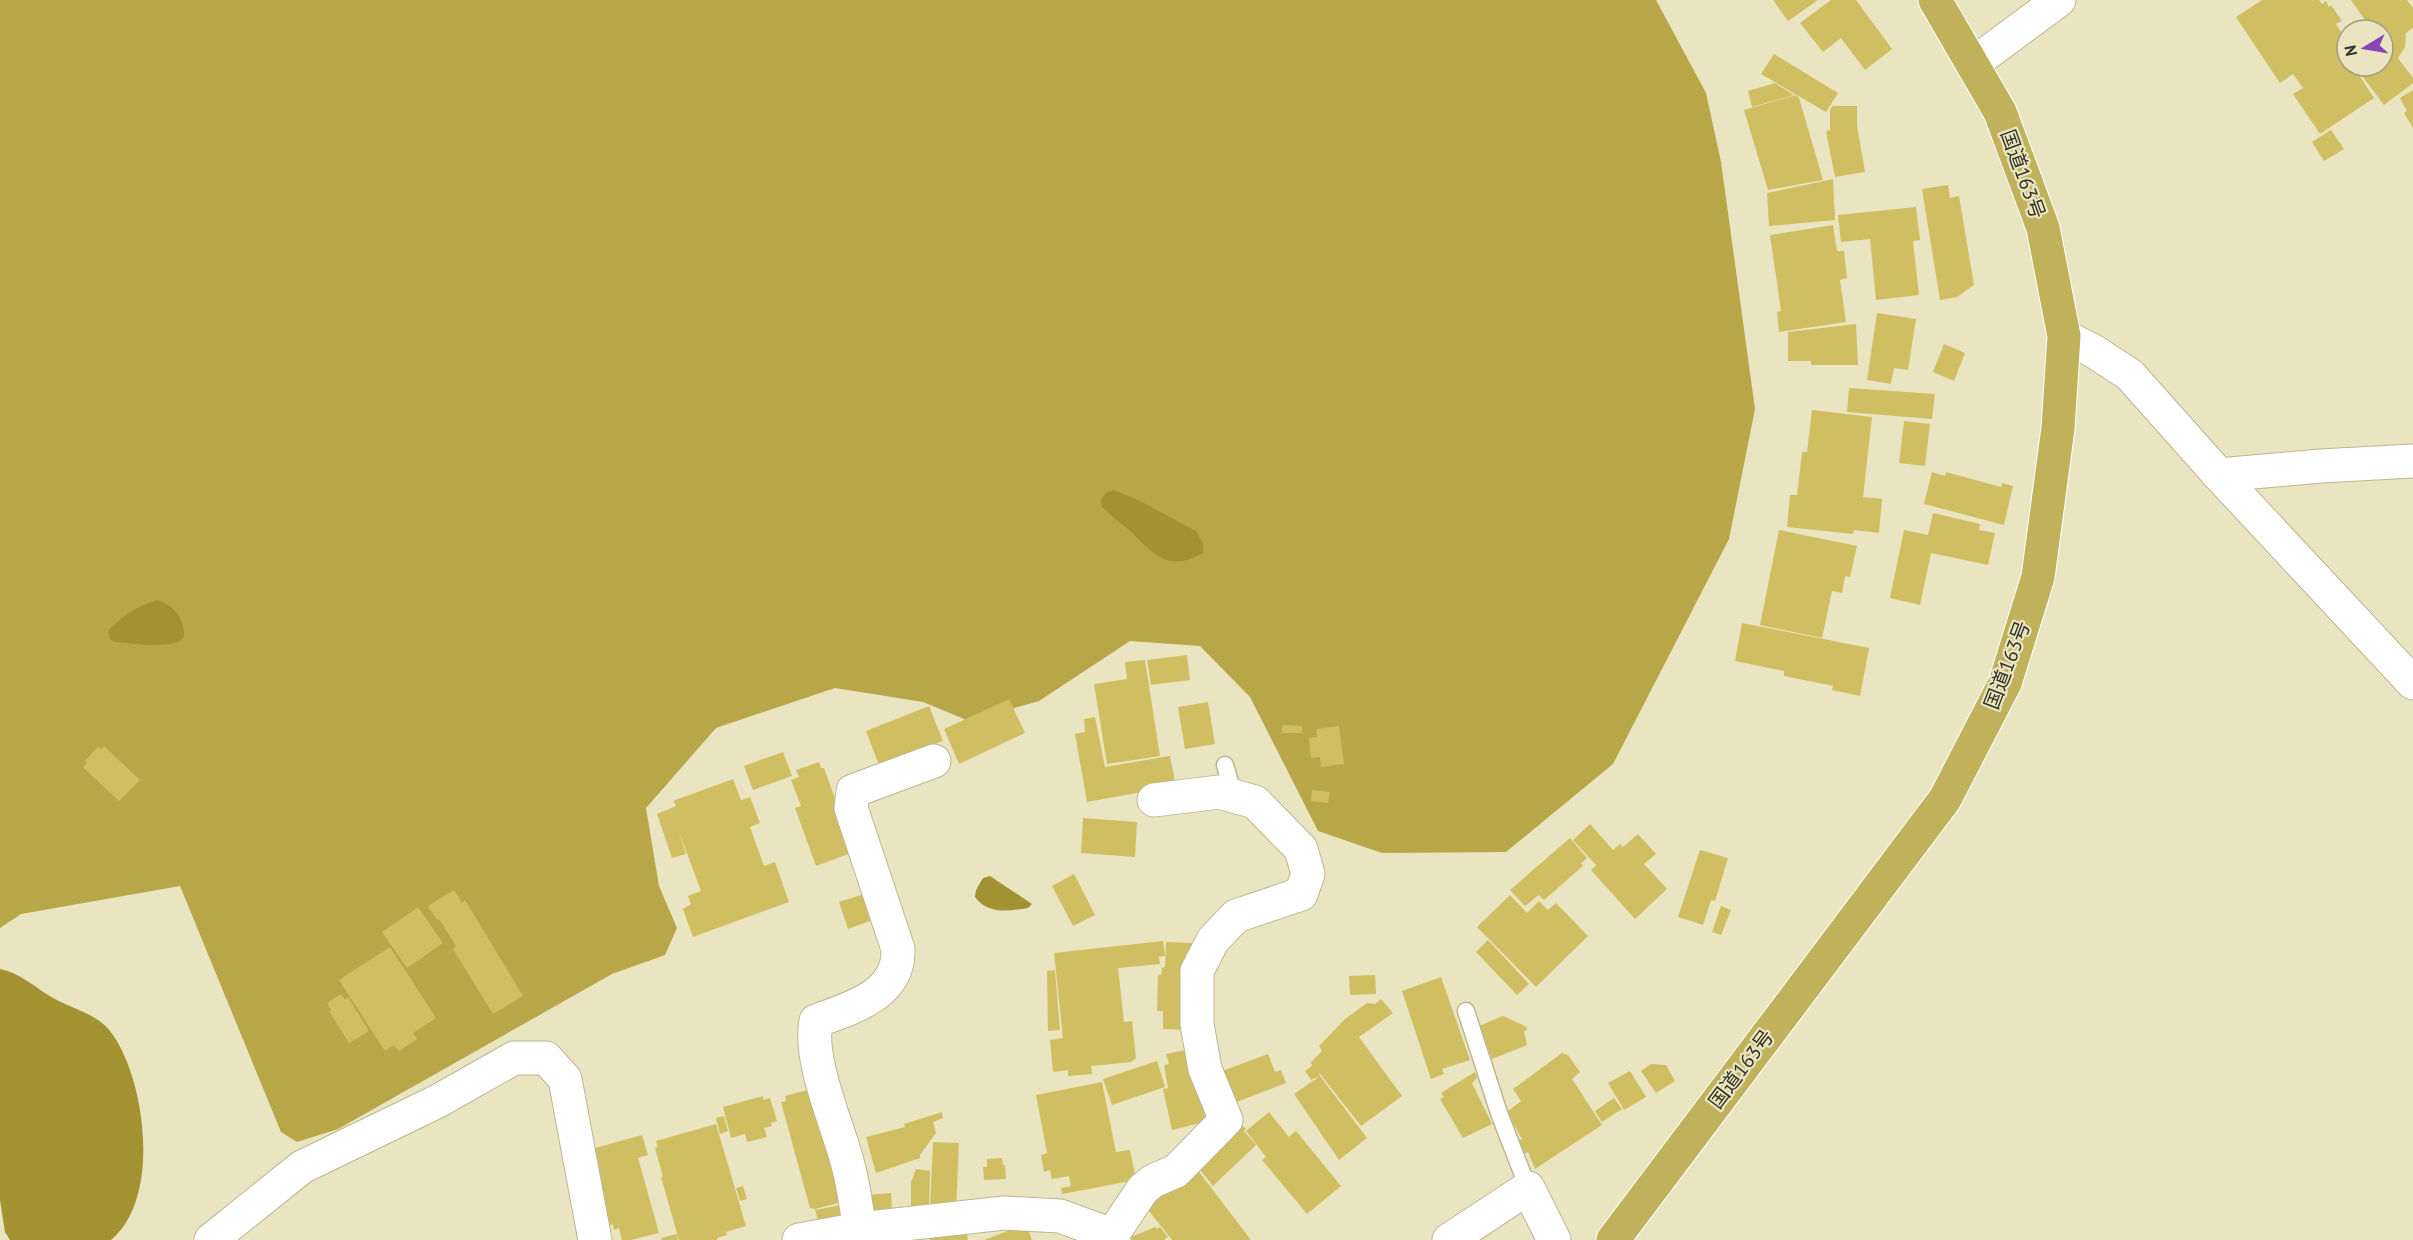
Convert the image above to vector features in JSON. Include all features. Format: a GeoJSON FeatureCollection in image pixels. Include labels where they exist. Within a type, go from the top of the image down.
{"type":"FeatureCollection","features":[{"type":"Feature","properties":{"kind":"highway","name":"国道163号"},"geometry":{"type":"LineString","coordinates":[[1613,1240],[1945,799],[2005,683],[2038,577],[2056,450],[2064,336],[2043,228],[2000,112],[1974,63],[1935,0]]}},
{"type":"Feature","properties":{"kind":"street"},"geometry":{"type":"LineString","coordinates":[[1974,63],[2059,0]]}},
{"type":"Feature","properties":{"kind":"street"},"geometry":{"type":"LineString","coordinates":[[2064,336],[2095,352],[2130,375],[2218,475],[2413,683]]}},
{"type":"Feature","properties":{"kind":"street"},"geometry":{"type":"LineString","coordinates":[[2218,475],[2413,461]]}},
{"type":"Feature","properties":{"kind":"street"},"geometry":{"type":"LineString","coordinates":[[860,1229],[848,1165],[831,1113],[813,1038],[816,1021],[866,1002],[889,982],[899,962],[898,949],[851,808],[853,791],[934,761]]}},
{"type":"Feature","properties":{"kind":"street"},"geometry":{"type":"LineString","coordinates":[[799,1240],[860,1229],[1004,1213],[1060,1216],[1113,1238],[1143,1189],[1153,1181],[1176,1171],[1226,1120],[1205,1069],[1197,1024],[1197,971],[1213,940],[1236,916],[1301,894],[1308,874],[1301,849],[1255,802],[1219,792],[1154,800]]}},
{"type":"Feature","properties":{"kind":"street"},"geometry":{"type":"LineString","coordinates":[[211,1240],[302,1167],[438,1101],[514,1058],[546,1058],[565,1079],[595,1240]]}},
{"type":"Feature","properties":{"kind":"street"},"geometry":{"type":"LineString","coordinates":[[1449,1240],[1528,1188],[1554,1240]]}},
{"type":"Feature","properties":{"kind":"lane"},"geometry":{"type":"LineString","coordinates":[[1225,765],[1234,796]]}},
{"type":"Feature","properties":{"kind":"lane"},"geometry":{"type":"LineString","coordinates":[[1466,1011],[1499,1113],[1528,1188]]}},
{"type":"Feature","properties":{"kind":"shaded area"},"geometry":{"type":"Polygon","coordinates":[[[0,0],[1656,0],[1706,93],[1721,162],[1755,409],[1729,539],[1613,764],[1506,852],[1382,853],[1318,831],[1250,697],[1200,646],[1130,641],[1039,701],[969,721],[923,702],[835,688],[716,728],[646,808],[659,886],[677,928],[665,955],[612,974],[338,1129],[297,1142],[281,1132],[180,886],[21,914],[0,928],[0,0]]]}},
{"type":"Feature","properties":{"kind":"shaded area"},"geometry":{"type":"Polygon","coordinates":[[[1114,490],[1196,531],[1203,543],[1203,553],[1191,559],[1170,561],[1154,553],[1102,507],[1101,499],[1107,492],[1114,490]]]}},
{"type":"Feature","properties":{"kind":"shaded area"},"geometry":{"type":"Polygon","coordinates":[[[158,600],[177,614],[183,624],[184,637],[171,644],[161,645],[115,642],[110,639],[108,630],[119,621],[137,608],[158,600]]]}},
{"type":"Feature","properties":{"kind":"shaded area"},"geometry":{"type":"Polygon","coordinates":[[[990,876],[1032,904],[1028,908],[1006,911],[986,907],[980,903],[975,897],[976,890],[983,878],[990,876]]]}},
{"type":"Feature","properties":{"kind":"shaded area"},"geometry":{"type":"Polygon","coordinates":[[[0,969],[19,976],[56,1000],[99,1021],[113,1035],[124,1056],[134,1082],[140,1110],[143,1140],[142,1170],[137,1197],[127,1221],[111,1240],[10,1240],[5,1232],[0,1200],[0,969]]]}},
{"type":"Feature","properties":{"kind":"building"},"geometry":{"type":"Polygon","coordinates":[[[1773,0],[1818,0],[1788,21],[1773,0]]]}},
{"type":"Feature","properties":{"kind":"building"},"geometry":{"type":"Polygon","coordinates":[[[1831,0],[1856,0],[1892,49],[1865,70],[1841,38],[1823,52],[1800,23],[1831,0]]]}},
{"type":"Feature","properties":{"kind":"building"},"geometry":{"type":"Polygon","coordinates":[[[2262,0],[2319,0],[2322,4],[2326,1],[2340,18],[2335,18],[2335,78],[2361,78],[2374,98],[2320,134],[2293,94],[2303,88],[2293,74],[2280,83],[2236,17],[2262,0]]]}},
{"type":"Feature","properties":{"kind":"building"},"geometry":{"type":"Polygon","coordinates":[[[2351,0],[2407,0],[2413,8],[2413,28],[2406,33],[2405,47],[2398,58],[2413,78],[2413,83],[2384,105],[2364,78],[2395,78],[2395,18],[2364,18],[2351,0]]]}},
{"type":"Feature","properties":{"kind":"building"},"geometry":{"type":"Polygon","coordinates":[[[1774,54],[1838,93],[1826,112],[1761,74],[1774,54]]]}},
{"type":"Feature","properties":{"kind":"building"},"geometry":{"type":"Polygon","coordinates":[[[1775,83],[1794,95],[1752,107],[1748,91],[1775,83]]]}},
{"type":"Feature","properties":{"kind":"building"},"geometry":{"type":"Polygon","coordinates":[[[2413,90],[2413,128],[2404,113],[2407,111],[2400,98],[2413,90]]]}},
{"type":"Feature","properties":{"kind":"building"},"geometry":{"type":"Polygon","coordinates":[[[1796,95],[1799,98],[1823,180],[1768,190],[1744,110],[1796,95]]]}},
{"type":"Feature","properties":{"kind":"building"},"geometry":{"type":"Polygon","coordinates":[[[1833,106],[1857,106],[1857,126],[1865,172],[1835,177],[1826,132],[1830,130],[1830,109],[1833,106]]]}},
{"type":"Feature","properties":{"kind":"building"},"geometry":{"type":"Polygon","coordinates":[[[2331,130],[2344,149],[2324,161],[2312,142],[2331,130]]]}},
{"type":"Feature","properties":{"kind":"building"},"geometry":{"type":"Polygon","coordinates":[[[1833,179],[1835,220],[1769,226],[1767,193],[1833,179]]]}},
{"type":"Feature","properties":{"kind":"building"},"geometry":{"type":"Polygon","coordinates":[[[1948,185],[1950,198],[1959,196],[1974,285],[1957,297],[1940,300],[1922,189],[1948,185]]]}},
{"type":"Feature","properties":{"kind":"building"},"geometry":{"type":"Polygon","coordinates":[[[1916,207],[1920,240],[1913,241],[1919,295],[1876,300],[1870,239],[1841,242],[1838,215],[1916,207]]]}},
{"type":"Feature","properties":{"kind":"building"},"geometry":{"type":"Polygon","coordinates":[[[1833,225],[1837,251],[1844,251],[1847,278],[1840,280],[1846,322],[1779,332],[1777,312],[1781,311],[1770,235],[1833,225]]]}},
{"type":"Feature","properties":{"kind":"building"},"geometry":{"type":"Polygon","coordinates":[[[1877,313],[1916,319],[1908,370],[1894,368],[1891,384],[1867,380],[1877,313]]]}},
{"type":"Feature","properties":{"kind":"building"},"geometry":{"type":"Polygon","coordinates":[[[1856,324],[1858,365],[1811,365],[1811,361],[1788,361],[1788,332],[1856,324]]]}},
{"type":"Feature","properties":{"kind":"building"},"geometry":{"type":"Polygon","coordinates":[[[1944,344],[1965,353],[1954,381],[1933,372],[1944,344]]]}},
{"type":"Feature","properties":{"kind":"building"},"geometry":{"type":"Polygon","coordinates":[[[1849,388],[1935,394],[1932,419],[1847,412],[1849,388]]]}},
{"type":"Feature","properties":{"kind":"building"},"geometry":{"type":"Polygon","coordinates":[[[1812,410],[1872,417],[1863,497],[1882,499],[1879,533],[1854,530],[1853,534],[1787,527],[1790,495],[1797,495],[1802,452],[1807,452],[1812,410]]]}},
{"type":"Feature","properties":{"kind":"building"},"geometry":{"type":"Polygon","coordinates":[[[1904,421],[1930,424],[1925,466],[1899,463],[1904,421]]]}},
{"type":"Feature","properties":{"kind":"building"},"geometry":{"type":"Polygon","coordinates":[[[1932,472],[1945,476],[1946,472],[2001,487],[2002,483],[2013,486],[2004,525],[1924,504],[1932,472]]]}},
{"type":"Feature","properties":{"kind":"building"},"geometry":{"type":"Polygon","coordinates":[[[1933,513],[1980,524],[1979,530],[1995,533],[1988,565],[1931,553],[1920,605],[1890,598],[1904,530],[1928,535],[1933,513]]]}},
{"type":"Feature","properties":{"kind":"building"},"geometry":{"type":"Polygon","coordinates":[[[1779,530],[1857,546],[1850,577],[1845,576],[1842,593],[1832,591],[1822,638],[1760,625],[1779,530]]]}},
{"type":"Feature","properties":{"kind":"building"},"geometry":{"type":"Polygon","coordinates":[[[1742,623],[1869,648],[1860,696],[1832,690],[1833,686],[1784,676],[1784,671],[1735,661],[1742,623]]]}},
{"type":"Feature","properties":{"kind":"building"},"geometry":{"type":"Polygon","coordinates":[[[1187,655],[1190,680],[1151,685],[1147,660],[1187,655]]]}},
{"type":"Feature","properties":{"kind":"building"},"geometry":{"type":"Polygon","coordinates":[[[1145,660],[1160,756],[1107,764],[1094,684],[1127,679],[1125,662],[1145,660]]]}},
{"type":"Feature","properties":{"kind":"building"},"geometry":{"type":"Polygon","coordinates":[[[1009,699],[1025,733],[959,764],[944,729],[1009,699]]]}},
{"type":"Feature","properties":{"kind":"building"},"geometry":{"type":"Polygon","coordinates":[[[1208,702],[1215,744],[1185,749],[1178,707],[1208,702]]]}},
{"type":"Feature","properties":{"kind":"building"},"geometry":{"type":"Polygon","coordinates":[[[929,706],[943,741],[879,765],[866,731],[929,706]]]}},
{"type":"Feature","properties":{"kind":"building"},"geometry":{"type":"Polygon","coordinates":[[[1095,717],[1105,767],[1170,756],[1176,786],[1087,802],[1075,734],[1085,732],[1084,719],[1095,717]]]}},
{"type":"Feature","properties":{"kind":"building"},"geometry":{"type":"Polygon","coordinates":[[[1282,725],[1302,726],[1302,733],[1282,733],[1282,725]]]}},
{"type":"Feature","properties":{"kind":"building"},"geometry":{"type":"Polygon","coordinates":[[[1339,726],[1344,764],[1321,767],[1320,757],[1311,758],[1309,738],[1317,737],[1316,729],[1339,726]]]}},
{"type":"Feature","properties":{"kind":"building"},"geometry":{"type":"Polygon","coordinates":[[[104,746],[140,780],[119,801],[83,767],[87,763],[85,761],[98,747],[101,749],[104,746]]]}},
{"type":"Feature","properties":{"kind":"building"},"geometry":{"type":"Polygon","coordinates":[[[783,752],[792,776],[753,790],[744,766],[783,752]]]}},
{"type":"Feature","properties":{"kind":"building"},"geometry":{"type":"Polygon","coordinates":[[[819,762],[821,768],[824,768],[854,852],[816,866],[795,808],[801,806],[791,780],[799,777],[796,770],[819,762]]]}},
{"type":"Feature","properties":{"kind":"building"},"geometry":{"type":"Polygon","coordinates":[[[733,779],[741,800],[750,797],[760,823],[750,827],[764,866],[775,862],[789,902],[693,937],[683,909],[691,904],[688,896],[701,891],[679,832],[686,854],[672,858],[657,814],[676,806],[673,801],[733,779]]]}},
{"type":"Feature","properties":{"kind":"building"},"geometry":{"type":"Polygon","coordinates":[[[1312,790],[1330,792],[1328,803],[1311,801],[1312,790]]]}},
{"type":"Feature","properties":{"kind":"building"},"geometry":{"type":"Polygon","coordinates":[[[1083,818],[1137,822],[1135,857],[1081,853],[1083,818]]]}},
{"type":"Feature","properties":{"kind":"building"},"geometry":{"type":"Polygon","coordinates":[[[1590,824],[1613,850],[1620,844],[1623,847],[1638,834],[1656,854],[1644,864],[1667,889],[1635,919],[1591,870],[1596,865],[1573,840],[1590,824]]]}},
{"type":"Feature","properties":{"kind":"building"},"geometry":{"type":"Polygon","coordinates":[[[1570,838],[1587,858],[1581,863],[1583,866],[1544,900],[1539,895],[1525,906],[1510,890],[1570,838]]]}},
{"type":"Feature","properties":{"kind":"building"},"geometry":{"type":"Polygon","coordinates":[[[1700,850],[1728,858],[1715,901],[1711,900],[1703,925],[1678,917],[1700,850]]]}},
{"type":"Feature","properties":{"kind":"building"},"geometry":{"type":"Polygon","coordinates":[[[1074,874],[1095,915],[1073,926],[1052,886],[1074,874]]]}},
{"type":"Feature","properties":{"kind":"building"},"geometry":{"type":"Polygon","coordinates":[[[454,890],[462,903],[465,900],[523,996],[493,1014],[453,949],[456,946],[428,906],[454,890]]]}},
{"type":"Feature","properties":{"kind":"building"},"geometry":{"type":"Polygon","coordinates":[[[864,894],[873,920],[848,929],[839,902],[864,894]]]}},
{"type":"Feature","properties":{"kind":"building"},"geometry":{"type":"Polygon","coordinates":[[[1510,895],[1527,913],[1539,901],[1548,910],[1556,903],[1588,936],[1536,987],[1477,927],[1510,895]]]}},
{"type":"Feature","properties":{"kind":"building"},"geometry":{"type":"Polygon","coordinates":[[[1721,906],[1731,910],[1721,935],[1712,932],[1721,906]]]}},
{"type":"Feature","properties":{"kind":"building"},"geometry":{"type":"Polygon","coordinates":[[[418,907],[443,943],[407,968],[382,932],[418,907]]]}},
{"type":"Feature","properties":{"kind":"building"},"geometry":{"type":"Polygon","coordinates":[[[1488,940],[1529,984],[1517,995],[1476,952],[1488,940]]]}},
{"type":"Feature","properties":{"kind":"building"},"geometry":{"type":"Polygon","coordinates":[[[1163,941],[1165,956],[1159,957],[1160,964],[1118,968],[1124,1022],[1132,1021],[1136,1058],[1131,1062],[1091,1066],[1092,1074],[1068,1076],[1068,1070],[1053,1072],[1050,1040],[1063,1038],[1054,953],[1163,941]]]}},
{"type":"Feature","properties":{"kind":"building"},"geometry":{"type":"Polygon","coordinates":[[[1166,942],[1192,943],[1189,1030],[1163,1029],[1163,1011],[1157,1011],[1158,975],[1161,975],[1162,968],[1165,967],[1166,942]]]}},
{"type":"Feature","properties":{"kind":"building"},"geometry":{"type":"Polygon","coordinates":[[[390,947],[436,1018],[413,1033],[417,1039],[399,1051],[394,1045],[385,1051],[339,980],[390,947]]]}},
{"type":"Feature","properties":{"kind":"building"},"geometry":{"type":"Polygon","coordinates":[[[1055,970],[1060,1030],[1048,1031],[1047,971],[1055,970]]]}},
{"type":"Feature","properties":{"kind":"building"},"geometry":{"type":"Polygon","coordinates":[[[1375,975],[1376,994],[1350,995],[1349,976],[1375,975]]]}},
{"type":"Feature","properties":{"kind":"building"},"geometry":{"type":"Polygon","coordinates":[[[1441,977],[1470,1060],[1442,1069],[1444,1074],[1431,1079],[1402,991],[1441,977]]]}},
{"type":"Feature","properties":{"kind":"building"},"geometry":{"type":"Polygon","coordinates":[[[341,994],[345,1000],[348,997],[369,1031],[349,1043],[329,1011],[331,1010],[327,1003],[341,994]]]}},
{"type":"Feature","properties":{"kind":"building"},"geometry":{"type":"Polygon","coordinates":[[[1381,999],[1393,1013],[1359,1037],[1402,1096],[1361,1126],[1319,1073],[1320,1076],[1311,1080],[1305,1071],[1312,1066],[1311,1062],[1322,1051],[1319,1046],[1345,1019],[1367,1003],[1375,1004],[1381,999]]]}},
{"type":"Feature","properties":{"kind":"building"},"geometry":{"type":"Polygon","coordinates":[[[1503,1016],[1527,1027],[1524,1031],[1527,1045],[1492,1059],[1479,1026],[1503,1016]]]}},
{"type":"Feature","properties":{"kind":"building"},"geometry":{"type":"Polygon","coordinates":[[[1190,1049],[1212,1120],[1172,1130],[1163,1089],[1168,1088],[1164,1065],[1169,1064],[1166,1054],[1190,1049]]]}},
{"type":"Feature","properties":{"kind":"building"},"geometry":{"type":"Polygon","coordinates":[[[1562,1053],[1568,1055],[1580,1072],[1572,1079],[1602,1125],[1535,1169],[1528,1152],[1524,1154],[1517,1143],[1522,1139],[1507,1112],[1521,1101],[1513,1089],[1562,1053]]]}},
{"type":"Feature","properties":{"kind":"building"},"geometry":{"type":"Polygon","coordinates":[[[1268,1054],[1275,1072],[1281,1070],[1286,1083],[1234,1103],[1222,1071],[1268,1054]]]}},
{"type":"Feature","properties":{"kind":"building"},"geometry":{"type":"Polygon","coordinates":[[[1157,1061],[1165,1087],[1112,1105],[1103,1079],[1157,1061]]]}},
{"type":"Feature","properties":{"kind":"building"},"geometry":{"type":"Polygon","coordinates":[[[1651,1064],[1666,1065],[1675,1081],[1656,1093],[1641,1071],[1651,1064]]]}},
{"type":"Feature","properties":{"kind":"building"},"geometry":{"type":"Polygon","coordinates":[[[1630,1071],[1646,1097],[1624,1110],[1608,1083],[1630,1071]]]}},
{"type":"Feature","properties":{"kind":"building"},"geometry":{"type":"Polygon","coordinates":[[[1475,1072],[1477,1078],[1472,1083],[1492,1124],[1463,1138],[1440,1099],[1444,1097],[1441,1093],[1475,1072]]]}},
{"type":"Feature","properties":{"kind":"building"},"geometry":{"type":"Polygon","coordinates":[[[1320,1076],[1367,1138],[1339,1160],[1294,1094],[1320,1076]]]}},
{"type":"Feature","properties":{"kind":"building"},"geometry":{"type":"Polygon","coordinates":[[[1102,1082],[1116,1152],[1130,1150],[1136,1180],[1062,1194],[1061,1188],[1071,1186],[1069,1176],[1052,1179],[1050,1170],[1044,1172],[1041,1155],[1047,1153],[1036,1095],[1102,1082]]]}},
{"type":"Feature","properties":{"kind":"building"},"geometry":{"type":"Polygon","coordinates":[[[815,1088],[846,1201],[815,1209],[810,1208],[781,1102],[786,1101],[785,1096],[815,1088]]]}},
{"type":"Feature","properties":{"kind":"building"},"geometry":{"type":"Polygon","coordinates":[[[763,1096],[763,1100],[770,1098],[777,1121],[771,1123],[772,1126],[764,1128],[767,1137],[747,1142],[745,1134],[731,1138],[723,1107],[763,1096]]]}},
{"type":"Feature","properties":{"kind":"building"},"geometry":{"type":"Polygon","coordinates":[[[1614,1098],[1622,1109],[1602,1122],[1595,1111],[1614,1098]]]}},
{"type":"Feature","properties":{"kind":"building"},"geometry":{"type":"Polygon","coordinates":[[[942,1112],[943,1118],[933,1122],[936,1133],[920,1158],[876,1173],[866,1137],[905,1127],[904,1124],[942,1112]]]}},
{"type":"Feature","properties":{"kind":"building"},"geometry":{"type":"Polygon","coordinates":[[[1269,1112],[1289,1137],[1296,1131],[1341,1186],[1307,1214],[1262,1160],[1266,1157],[1246,1131],[1269,1112]]]}},
{"type":"Feature","properties":{"kind":"building"},"geometry":{"type":"Polygon","coordinates":[[[724,1116],[728,1131],[720,1134],[716,1118],[724,1116]]]}},
{"type":"Feature","properties":{"kind":"building"},"geometry":{"type":"Polygon","coordinates":[[[1238,1121],[1246,1129],[1243,1133],[1245,1132],[1256,1145],[1213,1186],[1194,1162],[1238,1121]]]}},
{"type":"Feature","properties":{"kind":"building"},"geometry":{"type":"Polygon","coordinates":[[[716,1124],[746,1226],[726,1232],[727,1235],[717,1240],[679,1240],[661,1177],[663,1177],[655,1148],[658,1147],[656,1141],[716,1124]]]}},
{"type":"Feature","properties":{"kind":"building"},"geometry":{"type":"Polygon","coordinates":[[[642,1135],[648,1155],[638,1158],[659,1233],[622,1240],[619,1228],[614,1230],[613,1224],[608,1226],[588,1150],[642,1135]]]}},
{"type":"Feature","properties":{"kind":"building"},"geometry":{"type":"Polygon","coordinates":[[[933,1142],[959,1143],[956,1211],[930,1209],[933,1142]]]}},
{"type":"Feature","properties":{"kind":"building"},"geometry":{"type":"Polygon","coordinates":[[[1002,1158],[1006,1179],[984,1180],[983,1167],[987,1167],[987,1159],[1002,1158]]]}},
{"type":"Feature","properties":{"kind":"building"},"geometry":{"type":"Polygon","coordinates":[[[1196,1168],[1251,1240],[1172,1240],[1145,1206],[1196,1168]]]}},
{"type":"Feature","properties":{"kind":"building"},"geometry":{"type":"Polygon","coordinates":[[[916,1169],[930,1171],[929,1212],[911,1213],[911,1182],[916,1169]]]}},
{"type":"Feature","properties":{"kind":"building"},"geometry":{"type":"Polygon","coordinates":[[[743,1186],[747,1199],[740,1201],[736,1188],[743,1186]]]}},
{"type":"Feature","properties":{"kind":"building"},"geometry":{"type":"Polygon","coordinates":[[[891,1193],[892,1208],[869,1211],[867,1195],[891,1193]]]}},
{"type":"Feature","properties":{"kind":"building"},"geometry":{"type":"Polygon","coordinates":[[[841,1205],[844,1214],[818,1220],[815,1210],[841,1205]]]}},
{"type":"Feature","properties":{"kind":"building"},"geometry":{"type":"Polygon","coordinates":[[[1026,1224],[1032,1240],[984,1240],[1026,1224]]]}},
{"type":"Feature","properties":{"kind":"building"},"geometry":{"type":"Polygon","coordinates":[[[1155,1227],[1157,1229],[1160,1227],[1168,1237],[1164,1240],[1124,1240],[1155,1227]]]}},
{"type":"Feature","properties":{"kind":"building"},"geometry":{"type":"Polygon","coordinates":[[[966,1229],[968,1240],[930,1240],[929,1235],[966,1229]]]}},
{"type":"Feature","properties":{"kind":"building"},"geometry":{"type":"Polygon","coordinates":[[[677,1234],[678,1240],[662,1240],[661,1238],[677,1234]]]}}]}
